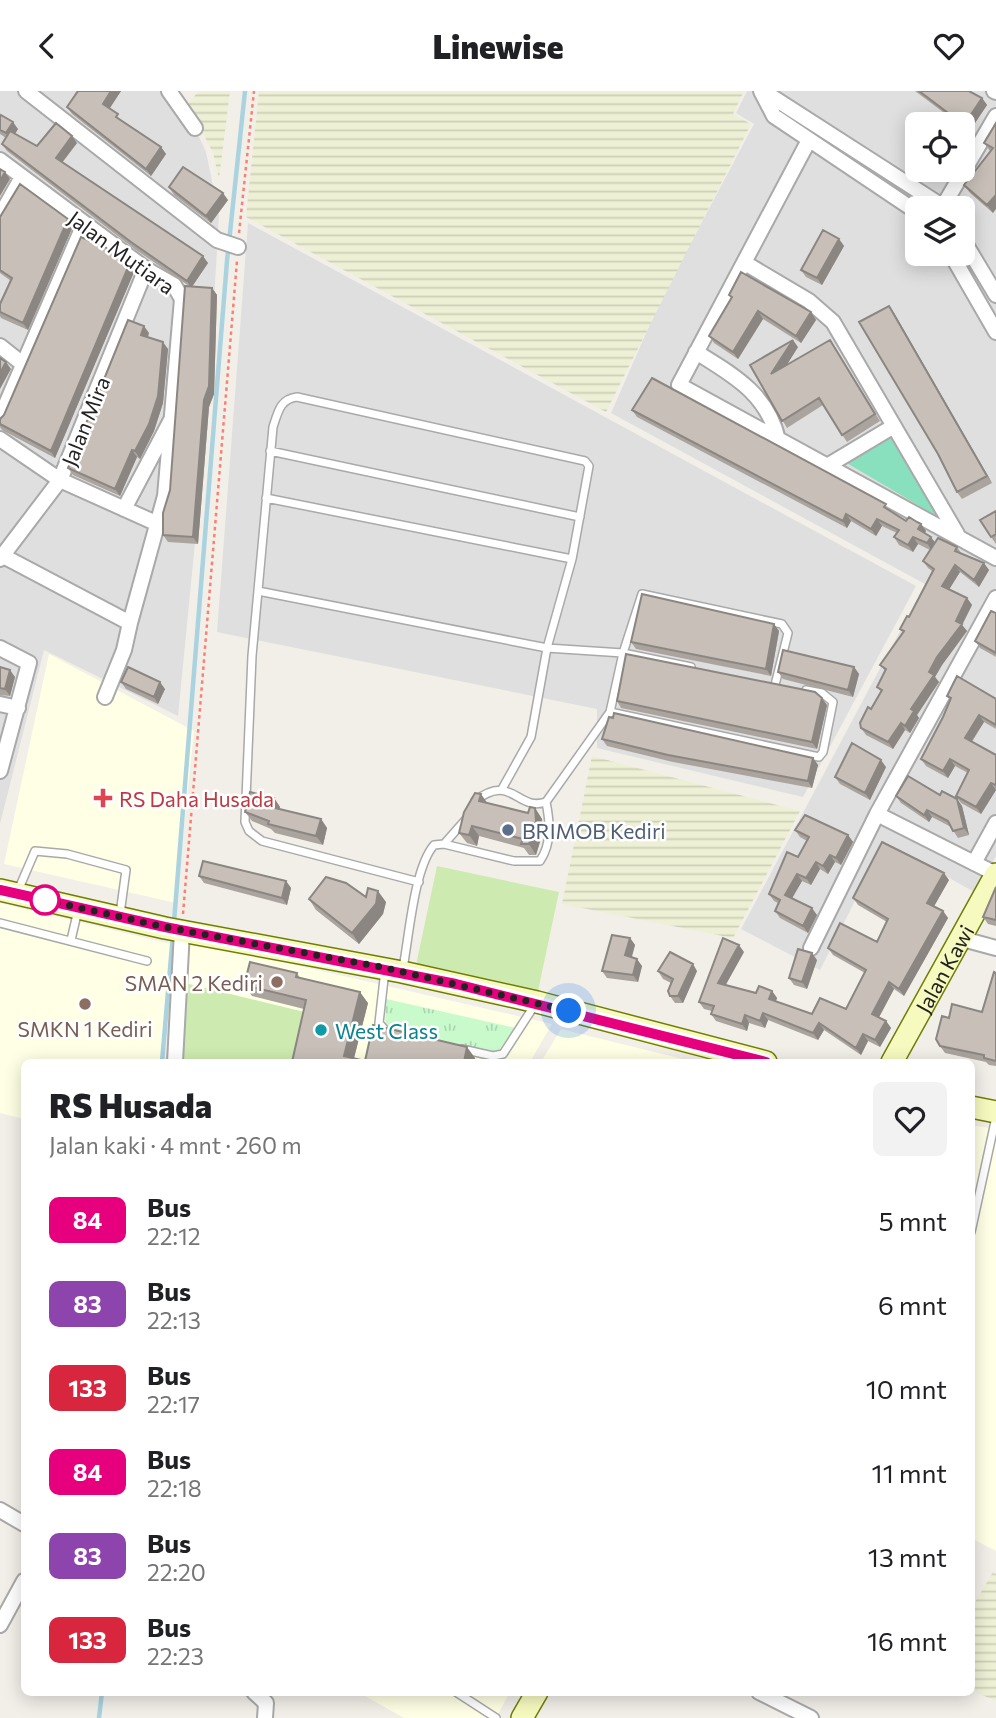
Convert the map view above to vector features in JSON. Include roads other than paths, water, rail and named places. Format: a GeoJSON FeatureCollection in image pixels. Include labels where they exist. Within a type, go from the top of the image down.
{"type":"FeatureCollection","features":[{"type":"Feature","properties":{"kind":"main road","name":"Jalan Kawi"},"geometry":{"type":"LineString","coordinates":[[894,1059],[996,874]]}},
{"type":"Feature","properties":{"kind":"main road"},"geometry":{"type":"LineString","coordinates":[[8,892],[175,929],[394,970],[537,1002],[755,1059]]}},
{"type":"Feature","properties":{"kind":"main road"},"geometry":{"type":"LineString","coordinates":[[975,1108],[996,1112]]}},
{"type":"Feature","properties":{"kind":"main road"},"geometry":{"type":"LineString","coordinates":[[523,1718],[535,1696]]}},
{"type":"Feature","properties":{"kind":"street"},"geometry":{"type":"LineString","coordinates":[[26,91],[191,222],[232,245]]}},
{"type":"Feature","properties":{"kind":"street"},"geometry":{"type":"LineString","coordinates":[[169,91],[195,128]]}},
{"type":"Feature","properties":{"kind":"street"},"geometry":{"type":"LineString","coordinates":[[762,91],[774,116],[905,204]]}},
{"type":"Feature","properties":{"kind":"street"},"geometry":{"type":"LineString","coordinates":[[762,91],[926,196]]}},
{"type":"Feature","properties":{"kind":"street"},"geometry":{"type":"LineString","coordinates":[[949,196],[996,116]]}},
{"type":"Feature","properties":{"kind":"street"},"geometry":{"type":"LineString","coordinates":[[809,140],[679,385],[996,558]]}},
{"type":"Feature","properties":{"kind":"street","name":"Jalan Mutiara"},"geometry":{"type":"LineString","coordinates":[[0,160],[146,269],[174,285],[182,299],[165,496],[124,650],[105,697]]}},
{"type":"Feature","properties":{"kind":"street"},"geometry":{"type":"LineString","coordinates":[[0,216],[22,177]]}},
{"type":"Feature","properties":{"kind":"street"},"geometry":{"type":"LineString","coordinates":[[0,418],[85,224]]}},
{"type":"Feature","properties":{"kind":"street"},"geometry":{"type":"LineString","coordinates":[[975,260],[996,295]]}},
{"type":"Feature","properties":{"kind":"street"},"geometry":{"type":"LineString","coordinates":[[745,263],[809,301],[833,322],[958,535]]}},
{"type":"Feature","properties":{"kind":"street"},"geometry":{"type":"LineString","coordinates":[[958,266],[996,332]]}},
{"type":"Feature","properties":{"kind":"street","name":"Jalan Mira"},"geometry":{"type":"LineString","coordinates":[[1,557],[60,480],[146,269]]}},
{"type":"Feature","properties":{"kind":"street"},"geometry":{"type":"LineString","coordinates":[[0,346],[24,365]]}},
{"type":"Feature","properties":{"kind":"street"},"geometry":{"type":"LineString","coordinates":[[696,352],[744,382],[764,404],[774,421],[778,440]]}},
{"type":"Feature","properties":{"kind":"street","name":"Jalan Mutiara"},"geometry":{"type":"LineString","coordinates":[[124,509],[173,416]]}},
{"type":"Feature","properties":{"kind":"street"},"geometry":{"type":"LineString","coordinates":[[827,466],[894,426]]}},
{"type":"Feature","properties":{"kind":"street"},"geometry":{"type":"LineString","coordinates":[[0,439],[60,480],[158,524]]}},
{"type":"Feature","properties":{"kind":"street"},"geometry":{"type":"LineString","coordinates":[[1,557],[130,624]]}},
{"type":"Feature","properties":{"kind":"street"},"geometry":{"type":"LineString","coordinates":[[811,948],[877,814],[996,598]]}},
{"type":"Feature","properties":{"kind":"street"},"geometry":{"type":"LineString","coordinates":[[0,648],[26,659],[29,668],[0,771]]}},
{"type":"Feature","properties":{"kind":"street"},"geometry":{"type":"LineString","coordinates":[[0,704],[18,708]]}},
{"type":"Feature","properties":{"kind":"street"},"geometry":{"type":"LineString","coordinates":[[877,814],[996,874]]}},
{"type":"Feature","properties":{"kind":"street"},"geometry":{"type":"LineString","coordinates":[[974,863],[996,823]]}},
{"type":"Feature","properties":{"kind":"street"},"geometry":{"type":"LineString","coordinates":[[175,929],[175,1059]]}},
{"type":"Feature","properties":{"kind":"street"},"geometry":{"type":"LineString","coordinates":[[959,938],[996,948]]}},
{"type":"Feature","properties":{"kind":"street"},"geometry":{"type":"LineString","coordinates":[[0,1510],[21,1522]]}},
{"type":"Feature","properties":{"kind":"street"},"geometry":{"type":"LineString","coordinates":[[1,1622],[21,1586]]}},
{"type":"Feature","properties":{"kind":"street"},"geometry":{"type":"LineString","coordinates":[[258,1696],[266,1703],[265,1718]]}},
{"type":"Feature","properties":{"kind":"street"},"geometry":{"type":"LineString","coordinates":[[767,1696],[811,1718]]}},
{"type":"Feature","properties":{"kind":"lane"},"geometry":{"type":"LineString","coordinates":[[419,882],[262,841],[249,831],[245,822],[258,591],[273,427],[280,406],[289,398],[408,421],[585,461],[590,469],[572,559],[547,648],[531,737],[502,789]]}},
{"type":"Feature","properties":{"kind":"lane"},"geometry":{"type":"LineString","coordinates":[[271,451],[580,517]]}},
{"type":"Feature","properties":{"kind":"lane"},"geometry":{"type":"LineString","coordinates":[[266,498],[572,559]]}},
{"type":"Feature","properties":{"kind":"lane"},"geometry":{"type":"LineString","coordinates":[[258,591],[547,648],[623,653],[699,669]]}},
{"type":"Feature","properties":{"kind":"lane"},"geometry":{"type":"LineString","coordinates":[[444,844],[467,819],[475,801],[489,792],[502,789],[536,804],[546,802],[610,712],[623,653],[642,594],[782,624],[788,633],[775,685]]}},
{"type":"Feature","properties":{"kind":"lane"},"geometry":{"type":"LineString","coordinates":[[762,682],[787,687]]}},
{"type":"Feature","properties":{"kind":"lane"},"geometry":{"type":"LineString","coordinates":[[610,712],[818,757],[823,752],[832,702],[822,693],[798,689]]}},
{"type":"Feature","properties":{"kind":"lane"},"geometry":{"type":"LineString","coordinates":[[401,1035],[380,1028],[427,852],[434,845],[444,844],[514,861],[540,861],[549,839],[550,820],[546,802]]}},
{"type":"Feature","properties":{"kind":"lane"},"geometry":{"type":"LineString","coordinates":[[8,892],[37,850],[89,859],[126,870],[119,917]]}},
{"type":"Feature","properties":{"kind":"lane"},"geometry":{"type":"LineString","coordinates":[[71,940],[78,907]]}},
{"type":"Feature","properties":{"kind":"lane"},"geometry":{"type":"LineString","coordinates":[[0,923],[147,961]]}},
{"type":"Feature","properties":{"kind":"lane"},"geometry":{"type":"LineString","coordinates":[[454,1047],[498,1059],[507,1051],[537,1002]]}},
{"type":"Feature","properties":{"kind":"lane"},"geometry":{"type":"LineString","coordinates":[[975,1214],[996,1117]]}},
{"type":"Feature","properties":{"kind":"lane"},"geometry":{"type":"LineString","coordinates":[[462,1696],[496,1718]]}},
{"type":"Feature","properties":{"kind":"waterway"},"geometry":{"type":"LineString","coordinates":[[174,922],[227,261],[245,91]]}},
{"type":"Feature","properties":{"kind":"waterway"},"geometry":{"type":"LineString","coordinates":[[162,1059],[173,934]]}},
{"type":"Feature","properties":{"kind":"waterway"},"geometry":{"type":"LineString","coordinates":[[99,1718],[102,1696]]}},
{"type":"Feature","properties":{"kind":"place","name":"RS Daha Husada"},"geometry":{"type":"Point","coordinates":[103,798]}},
{"type":"Feature","properties":{"kind":"place","name":"BRIMOB Kediri"},"geometry":{"type":"Point","coordinates":[508,830]}},
{"type":"Feature","properties":{"kind":"place","name":"SMAN 2 Kediri"},"geometry":{"type":"Point","coordinates":[277,982]}},
{"type":"Feature","properties":{"kind":"place","name":"SMKN 1 Kediri"},"geometry":{"type":"Point","coordinates":[85,1004]}},
{"type":"Feature","properties":{"kind":"place","name":"West Class"},"geometry":{"type":"Point","coordinates":[321,1030]}}]}
